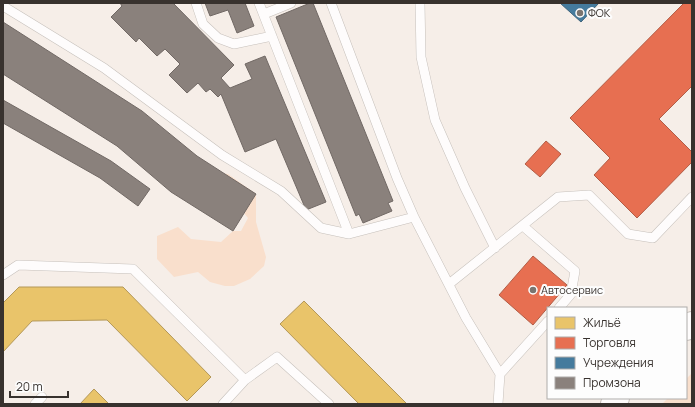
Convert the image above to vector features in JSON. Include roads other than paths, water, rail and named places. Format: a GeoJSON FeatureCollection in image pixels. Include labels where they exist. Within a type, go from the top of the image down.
{"type":"FeatureCollection","features":[{"type":"Feature","properties":{"kind":"lane"},"geometry":{"type":"LineString","coordinates":[[196,3],[203,24],[218,38],[234,44],[272,36]]}},
{"type":"Feature","properties":{"kind":"lane"},"geometry":{"type":"LineString","coordinates":[[259,3],[349,234]]}},
{"type":"Feature","properties":{"kind":"lane"},"geometry":{"type":"LineString","coordinates":[[264,14],[291,3]]}},
{"type":"Feature","properties":{"kind":"lane"},"geometry":{"type":"LineString","coordinates":[[331,3],[397,178],[414,217],[450,284],[466,318],[500,374],[498,404]]}},
{"type":"Feature","properties":{"kind":"lane"},"geometry":{"type":"LineString","coordinates":[[420,3],[421,57],[435,120],[465,188],[495,248]]}},
{"type":"Feature","properties":{"kind":"lane"},"geometry":{"type":"LineString","coordinates":[[3,6],[104,68],[222,155],[281,191],[321,228],[349,234],[414,217]]}},
{"type":"Feature","properties":{"kind":"lane"},"geometry":{"type":"LineString","coordinates":[[450,284],[558,197],[589,195],[628,234],[653,238],[692,197]]}},
{"type":"Feature","properties":{"kind":"lane"},"geometry":{"type":"LineString","coordinates":[[523,226],[575,271],[571,294],[560,307]]}},
{"type":"Feature","properties":{"kind":"lane"},"geometry":{"type":"LineString","coordinates":[[3,275],[18,265],[132,269],[245,380]]}},
{"type":"Feature","properties":{"kind":"lane"},"geometry":{"type":"LineString","coordinates":[[500,374],[547,321]]}},
{"type":"Feature","properties":{"kind":"lane"},"geometry":{"type":"LineString","coordinates":[[223,404],[245,380],[277,357],[329,404]]}},
{"type":"Feature","properties":{"kind":"lane"},"geometry":{"type":"LineString","coordinates":[[35,404],[42,397]]}},
{"type":"Feature","properties":{"kind":"place","name":"ФОК"},"geometry":{"type":"Point","coordinates":[580,13]}},
{"type":"Feature","properties":{"kind":"place","name":"Автосервис"},"geometry":{"type":"Point","coordinates":[533,290]}}]}
